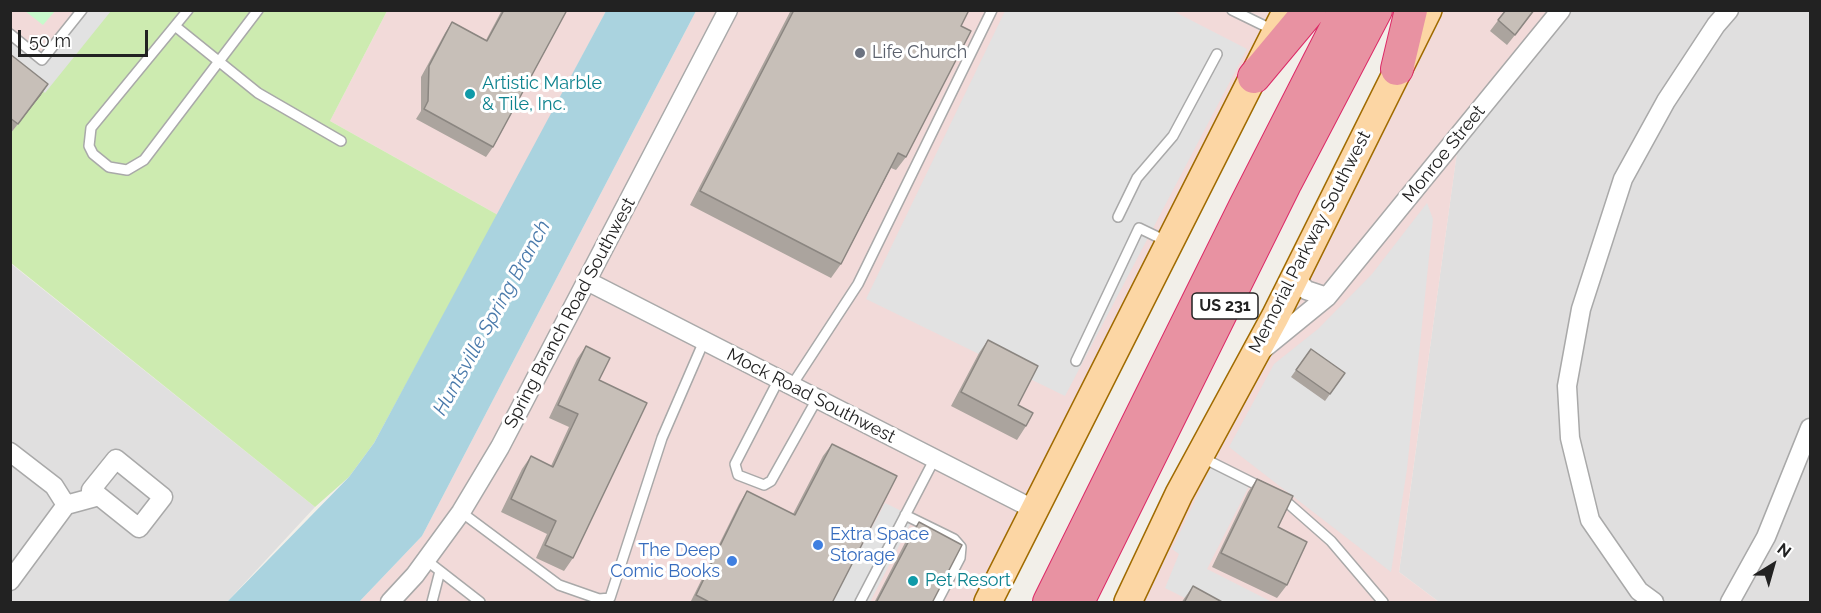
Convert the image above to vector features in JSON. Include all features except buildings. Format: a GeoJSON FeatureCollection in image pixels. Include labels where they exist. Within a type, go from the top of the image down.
{"type":"FeatureCollection","features":[{"type":"Feature","properties":{"kind":"highway"},"geometry":{"type":"LineString","coordinates":[[1254,77],[1310,10]]}},
{"type":"Feature","properties":{"kind":"highway","name":"US 231"},"geometry":{"type":"LineString","coordinates":[[1049,603],[1239,216],[1345,10]]}},
{"type":"Feature","properties":{"kind":"highway","name":"US 231"},"geometry":{"type":"LineString","coordinates":[[1078,603],[1286,182],[1376,10]]}},
{"type":"Feature","properties":{"kind":"highway"},"geometry":{"type":"LineString","coordinates":[[1397,69],[1412,10]]}},
{"type":"Feature","properties":{"kind":"main road","name":"Memorial Parkway Southwest"},"geometry":{"type":"LineString","coordinates":[[1128,603],[1199,457],[1252,359],[1428,10]]}},
{"type":"Feature","properties":{"kind":"main road"},"geometry":{"type":"LineString","coordinates":[[988,603],[1282,21]]}},
{"type":"Feature","properties":{"kind":"street","name":"Spring Branch Road Southwest"},"geometry":{"type":"LineString","coordinates":[[390,603],[433,565],[461,512],[500,447],[728,10]]}},
{"type":"Feature","properties":{"kind":"street","name":"Monroe Street"},"geometry":{"type":"LineString","coordinates":[[1252,359],[1327,297],[1560,10]]}},
{"type":"Feature","properties":{"kind":"street"},"geometry":{"type":"LineString","coordinates":[[1654,603],[1638,591],[1590,520],[1569,438],[1567,386],[1581,309],[1623,179],[1666,101],[1716,25],[1730,10]]}},
{"type":"Feature","properties":{"kind":"street"},"geometry":{"type":"LineString","coordinates":[[1294,276],[1306,290],[1327,297]]}},
{"type":"Feature","properties":{"kind":"street","name":"Mock Road Southwest"},"geometry":{"type":"LineString","coordinates":[[587,281],[1035,510]]}},
{"type":"Feature","properties":{"kind":"street"},"geometry":{"type":"LineString","coordinates":[[1730,603],[1766,537],[1810,428]]}},
{"type":"Feature","properties":{"kind":"street"},"geometry":{"type":"LineString","coordinates":[[10,452],[54,486],[66,505]]}},
{"type":"Feature","properties":{"kind":"street"},"geometry":{"type":"LineString","coordinates":[[10,581],[66,505],[99,496]]}},
{"type":"Feature","properties":{"kind":"lane"},"geometry":{"type":"LineString","coordinates":[[10,34],[42,60],[82,10]]}},
{"type":"Feature","properties":{"kind":"lane"},"geometry":{"type":"LineString","coordinates":[[188,10],[91,128],[89,146],[101,161],[118,169],[127,170],[140,164],[258,10]]}},
{"type":"Feature","properties":{"kind":"lane"},"geometry":{"type":"LineString","coordinates":[[817,399],[771,481],[764,485],[738,475],[735,464],[785,382],[858,284],[992,10]]}},
{"type":"Feature","properties":{"kind":"lane"},"geometry":{"type":"LineString","coordinates":[[1232,10],[1282,21]]}},
{"type":"Feature","properties":{"kind":"lane"},"geometry":{"type":"LineString","coordinates":[[175,26],[258,93],[341,141]]}},
{"type":"Feature","properties":{"kind":"lane"},"geometry":{"type":"LineString","coordinates":[[1118,218],[1137,178],[1173,136],[1217,54]]}},
{"type":"Feature","properties":{"kind":"lane"},"geometry":{"type":"LineString","coordinates":[[1076,361],[1139,228],[1170,243]]}},
{"type":"Feature","properties":{"kind":"lane"},"geometry":{"type":"LineString","coordinates":[[461,512],[559,585],[599,599],[610,598],[662,438],[704,341]]}},
{"type":"Feature","properties":{"kind":"lane"},"geometry":{"type":"LineString","coordinates":[[1199,457],[1280,496],[1331,541],[1383,603]]}},
{"type":"Feature","properties":{"kind":"lane"},"geometry":{"type":"LineString","coordinates":[[860,603],[934,460]]}},
{"type":"Feature","properties":{"kind":"lane"},"geometry":{"type":"LineString","coordinates":[[905,515],[954,539],[961,547],[960,558],[937,603]]}},
{"type":"Feature","properties":{"kind":"lane"},"geometry":{"type":"LineString","coordinates":[[432,603],[433,565]]}},
{"type":"Feature","properties":{"kind":"lane"},"geometry":{"type":"LineString","coordinates":[[433,565],[480,603]]}},
{"type":"Feature","properties":{"kind":"shaded area"},"geometry":{"type":"Polygon","coordinates":[[[11,11],[108,11],[11,134],[11,11]]]}},
{"type":"Feature","properties":{"kind":"shaded area"},"geometry":{"type":"Polygon","coordinates":[[[86,11],[111,11],[45,93],[11,64],[10,38],[42,65],[86,11]]]}},
{"type":"Feature","properties":{"kind":"shaded area"},"geometry":{"type":"Polygon","coordinates":[[[387,11],[606,11],[498,215],[330,121],[387,11]]]}},
{"type":"Feature","properties":{"kind":"shaded area"},"geometry":{"type":"Polygon","coordinates":[[[696,11],[1271,11],[972,602],[359,602],[422,536],[696,11]]]}},
{"type":"Feature","properties":{"kind":"shaded area"},"geometry":{"type":"Polygon","coordinates":[[[1005,11],[1173,11],[1247,49],[1065,396],[866,299],[1005,11]]]}},
{"type":"Feature","properties":{"kind":"shaded area"},"geometry":{"type":"Polygon","coordinates":[[[1443,11],[1548,11],[1462,116],[1399,572],[1439,602],[1137,602],[1187,503],[1296,302],[1443,11]]]}},
{"type":"Feature","properties":{"kind":"shaded area"},"geometry":{"type":"Polygon","coordinates":[[[1548,11],[1810,11],[1810,602],[1439,602],[1399,572],[1462,115],[1548,11]]]}},
{"type":"Feature","properties":{"kind":"shaded area"},"geometry":{"type":"Polygon","coordinates":[[[1427,203],[1433,219],[1407,469],[1391,572],[1229,447],[1274,364],[1318,329],[1372,274],[1427,203]]]}},
{"type":"Feature","properties":{"kind":"shaded area"},"geometry":{"type":"Polygon","coordinates":[[[10,263],[315,507],[227,602],[11,602],[10,263]]]}},
{"type":"Feature","properties":{"kind":"shaded area"},"geometry":{"type":"Polygon","coordinates":[[[1212,465],[1249,486],[1207,569],[1272,602],[1193,602],[1165,588],[1179,554],[1172,549],[1212,465]]]}},
{"type":"Feature","properties":{"kind":"shaded area"},"geometry":{"type":"Polygon","coordinates":[[[885,503],[914,517],[870,602],[832,602],[885,503]]]}},
{"type":"Feature","properties":{"kind":"green space"},"geometry":{"type":"Polygon","coordinates":[[[25,11],[55,11],[43,25],[25,11]]]}},
{"type":"Feature","properties":{"kind":"green space"},"geometry":{"type":"Polygon","coordinates":[[[106,11],[387,11],[330,121],[498,215],[374,443],[349,477],[315,507],[11,263],[10,134],[106,11]]]}},
{"type":"Feature","properties":{"kind":"water","name":"Huntsville Spring Branch"},"geometry":{"type":"Polygon","coordinates":[[[606,11],[696,11],[422,536],[359,602],[227,602],[349,477],[374,443],[606,11]]]}},
{"type":"Feature","properties":{"kind":"place","name":"Life Church"},"geometry":{"type":"Point","coordinates":[860,53]}},
{"type":"Feature","properties":{"kind":"place","name":"Artistic Marble & Tile, Inc."},"geometry":{"type":"Point","coordinates":[470,94]}},
{"type":"Feature","properties":{"kind":"place","name":"Extra Space Storage"},"geometry":{"type":"Point","coordinates":[818,545]}},
{"type":"Feature","properties":{"kind":"place","name":"The Deep Comic Books"},"geometry":{"type":"Point","coordinates":[732,561]}},
{"type":"Feature","properties":{"kind":"place","name":"Pet Resort"},"geometry":{"type":"Point","coordinates":[913,581]}}]}
